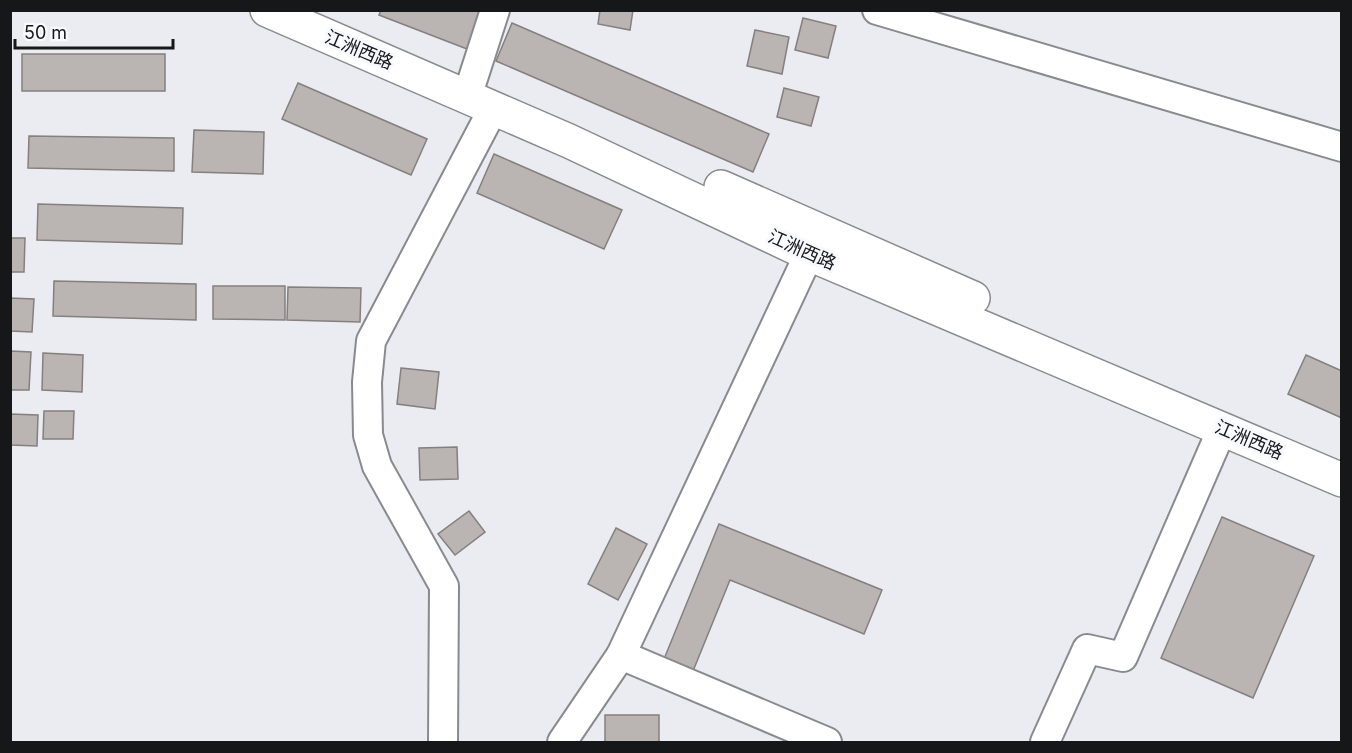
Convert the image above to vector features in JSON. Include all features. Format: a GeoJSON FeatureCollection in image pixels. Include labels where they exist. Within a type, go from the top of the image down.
{"type":"FeatureCollection","features":[{"type":"Feature","properties":{"kind":"main road","name":"江洲西路"},"geometry":{"type":"LineString","coordinates":[[267,10],[816,230],[1341,456]]}},
{"type":"Feature","properties":{"kind":"main road","name":"江洲西路"},"geometry":{"type":"LineString","coordinates":[[323,10],[478,93],[809,254],[1341,480]]}},
{"type":"Feature","properties":{"kind":"street"},"geometry":{"type":"LineString","coordinates":[[443,742],[444,586],[377,466],[368,435],[367,382],[372,341],[478,93],[495,10]]}},
{"type":"Feature","properties":{"kind":"street"},"geometry":{"type":"LineString","coordinates":[[877,10],[1341,147]]}},
{"type":"Feature","properties":{"kind":"street"},"geometry":{"type":"LineString","coordinates":[[562,742],[621,655],[809,254]]}},
{"type":"Feature","properties":{"kind":"street"},"geometry":{"type":"LineString","coordinates":[[1045,742],[1087,649],[1123,657],[1222,429]]}},
{"type":"Feature","properties":{"kind":"street"},"geometry":{"type":"LineString","coordinates":[[621,655],[827,742]]}},
{"type":"Feature","properties":{"kind":"building"},"geometry":{"type":"Polygon","coordinates":[[[381,10],[483,10],[467,49],[379,15],[381,10]]]}},
{"type":"Feature","properties":{"kind":"building"},"geometry":{"type":"Polygon","coordinates":[[[600,10],[633,10],[630,30],[598,24],[600,10]]]}},
{"type":"Feature","properties":{"kind":"building"},"geometry":{"type":"Polygon","coordinates":[[[803,18],[836,26],[828,58],[795,50],[803,18]]]}},
{"type":"Feature","properties":{"kind":"building"},"geometry":{"type":"Polygon","coordinates":[[[512,23],[769,134],[753,172],[496,61],[512,23]]]}},
{"type":"Feature","properties":{"kind":"building"},"geometry":{"type":"Polygon","coordinates":[[[755,30],[789,37],[782,74],[747,66],[755,30]]]}},
{"type":"Feature","properties":{"kind":"building"},"geometry":{"type":"Polygon","coordinates":[[[22,54],[165,54],[165,91],[22,91],[22,54]]]}},
{"type":"Feature","properties":{"kind":"building"},"geometry":{"type":"Polygon","coordinates":[[[298,83],[427,139],[411,175],[282,119],[298,83]]]}},
{"type":"Feature","properties":{"kind":"building"},"geometry":{"type":"Polygon","coordinates":[[[784,88],[819,97],[811,126],[777,117],[784,88]]]}},
{"type":"Feature","properties":{"kind":"building"},"geometry":{"type":"Polygon","coordinates":[[[194,130],[264,132],[263,174],[192,172],[194,130]]]}},
{"type":"Feature","properties":{"kind":"building"},"geometry":{"type":"Polygon","coordinates":[[[29,136],[174,138],[174,171],[28,168],[29,136]]]}},
{"type":"Feature","properties":{"kind":"building"},"geometry":{"type":"Polygon","coordinates":[[[494,154],[622,210],[604,249],[477,193],[494,154]]]}},
{"type":"Feature","properties":{"kind":"building"},"geometry":{"type":"Polygon","coordinates":[[[38,204],[183,208],[182,244],[37,240],[38,204]]]}},
{"type":"Feature","properties":{"kind":"building"},"geometry":{"type":"Polygon","coordinates":[[[10,238],[25,238],[24,272],[10,272],[10,238]]]}},
{"type":"Feature","properties":{"kind":"building"},"geometry":{"type":"Polygon","coordinates":[[[54,281],[196,284],[196,320],[53,316],[54,281]]]}},
{"type":"Feature","properties":{"kind":"building"},"geometry":{"type":"Polygon","coordinates":[[[213,286],[285,286],[285,320],[213,319],[213,286]]]}},
{"type":"Feature","properties":{"kind":"building"},"geometry":{"type":"Polygon","coordinates":[[[288,287],[361,288],[360,322],[287,320],[288,287]]]}},
{"type":"Feature","properties":{"kind":"building"},"geometry":{"type":"Polygon","coordinates":[[[10,298],[34,299],[32,332],[10,331],[10,298]]]}},
{"type":"Feature","properties":{"kind":"building"},"geometry":{"type":"Polygon","coordinates":[[[10,351],[31,352],[29,390],[10,390],[10,351]]]}},
{"type":"Feature","properties":{"kind":"building"},"geometry":{"type":"Polygon","coordinates":[[[43,353],[83,355],[82,392],[42,390],[43,353]]]}},
{"type":"Feature","properties":{"kind":"building"},"geometry":{"type":"Polygon","coordinates":[[[1306,355],[1342,371],[1342,418],[1288,394],[1306,355]]]}},
{"type":"Feature","properties":{"kind":"building"},"geometry":{"type":"Polygon","coordinates":[[[401,368],[439,372],[435,409],[397,404],[401,368]]]}},
{"type":"Feature","properties":{"kind":"building"},"geometry":{"type":"Polygon","coordinates":[[[44,411],[74,411],[73,439],[43,439],[44,411]]]}},
{"type":"Feature","properties":{"kind":"building"},"geometry":{"type":"Polygon","coordinates":[[[10,414],[38,415],[37,446],[10,445],[10,414]]]}},
{"type":"Feature","properties":{"kind":"building"},"geometry":{"type":"Polygon","coordinates":[[[457,447],[458,479],[420,480],[419,448],[457,447]]]}},
{"type":"Feature","properties":{"kind":"building"},"geometry":{"type":"Polygon","coordinates":[[[469,511],[485,532],[455,555],[438,534],[469,511]]]}},
{"type":"Feature","properties":{"kind":"building"},"geometry":{"type":"Polygon","coordinates":[[[1222,517],[1314,556],[1253,698],[1161,658],[1222,517]]]}},
{"type":"Feature","properties":{"kind":"building"},"geometry":{"type":"Polygon","coordinates":[[[719,524],[882,590],[864,634],[730,580],[693,671],[664,659],[719,524]]]}},
{"type":"Feature","properties":{"kind":"building"},"geometry":{"type":"Polygon","coordinates":[[[616,528],[647,544],[618,600],[588,584],[616,528]]]}},
{"type":"Feature","properties":{"kind":"building"},"geometry":{"type":"Polygon","coordinates":[[[605,715],[659,715],[659,742],[605,742],[605,715]]]}}]}
